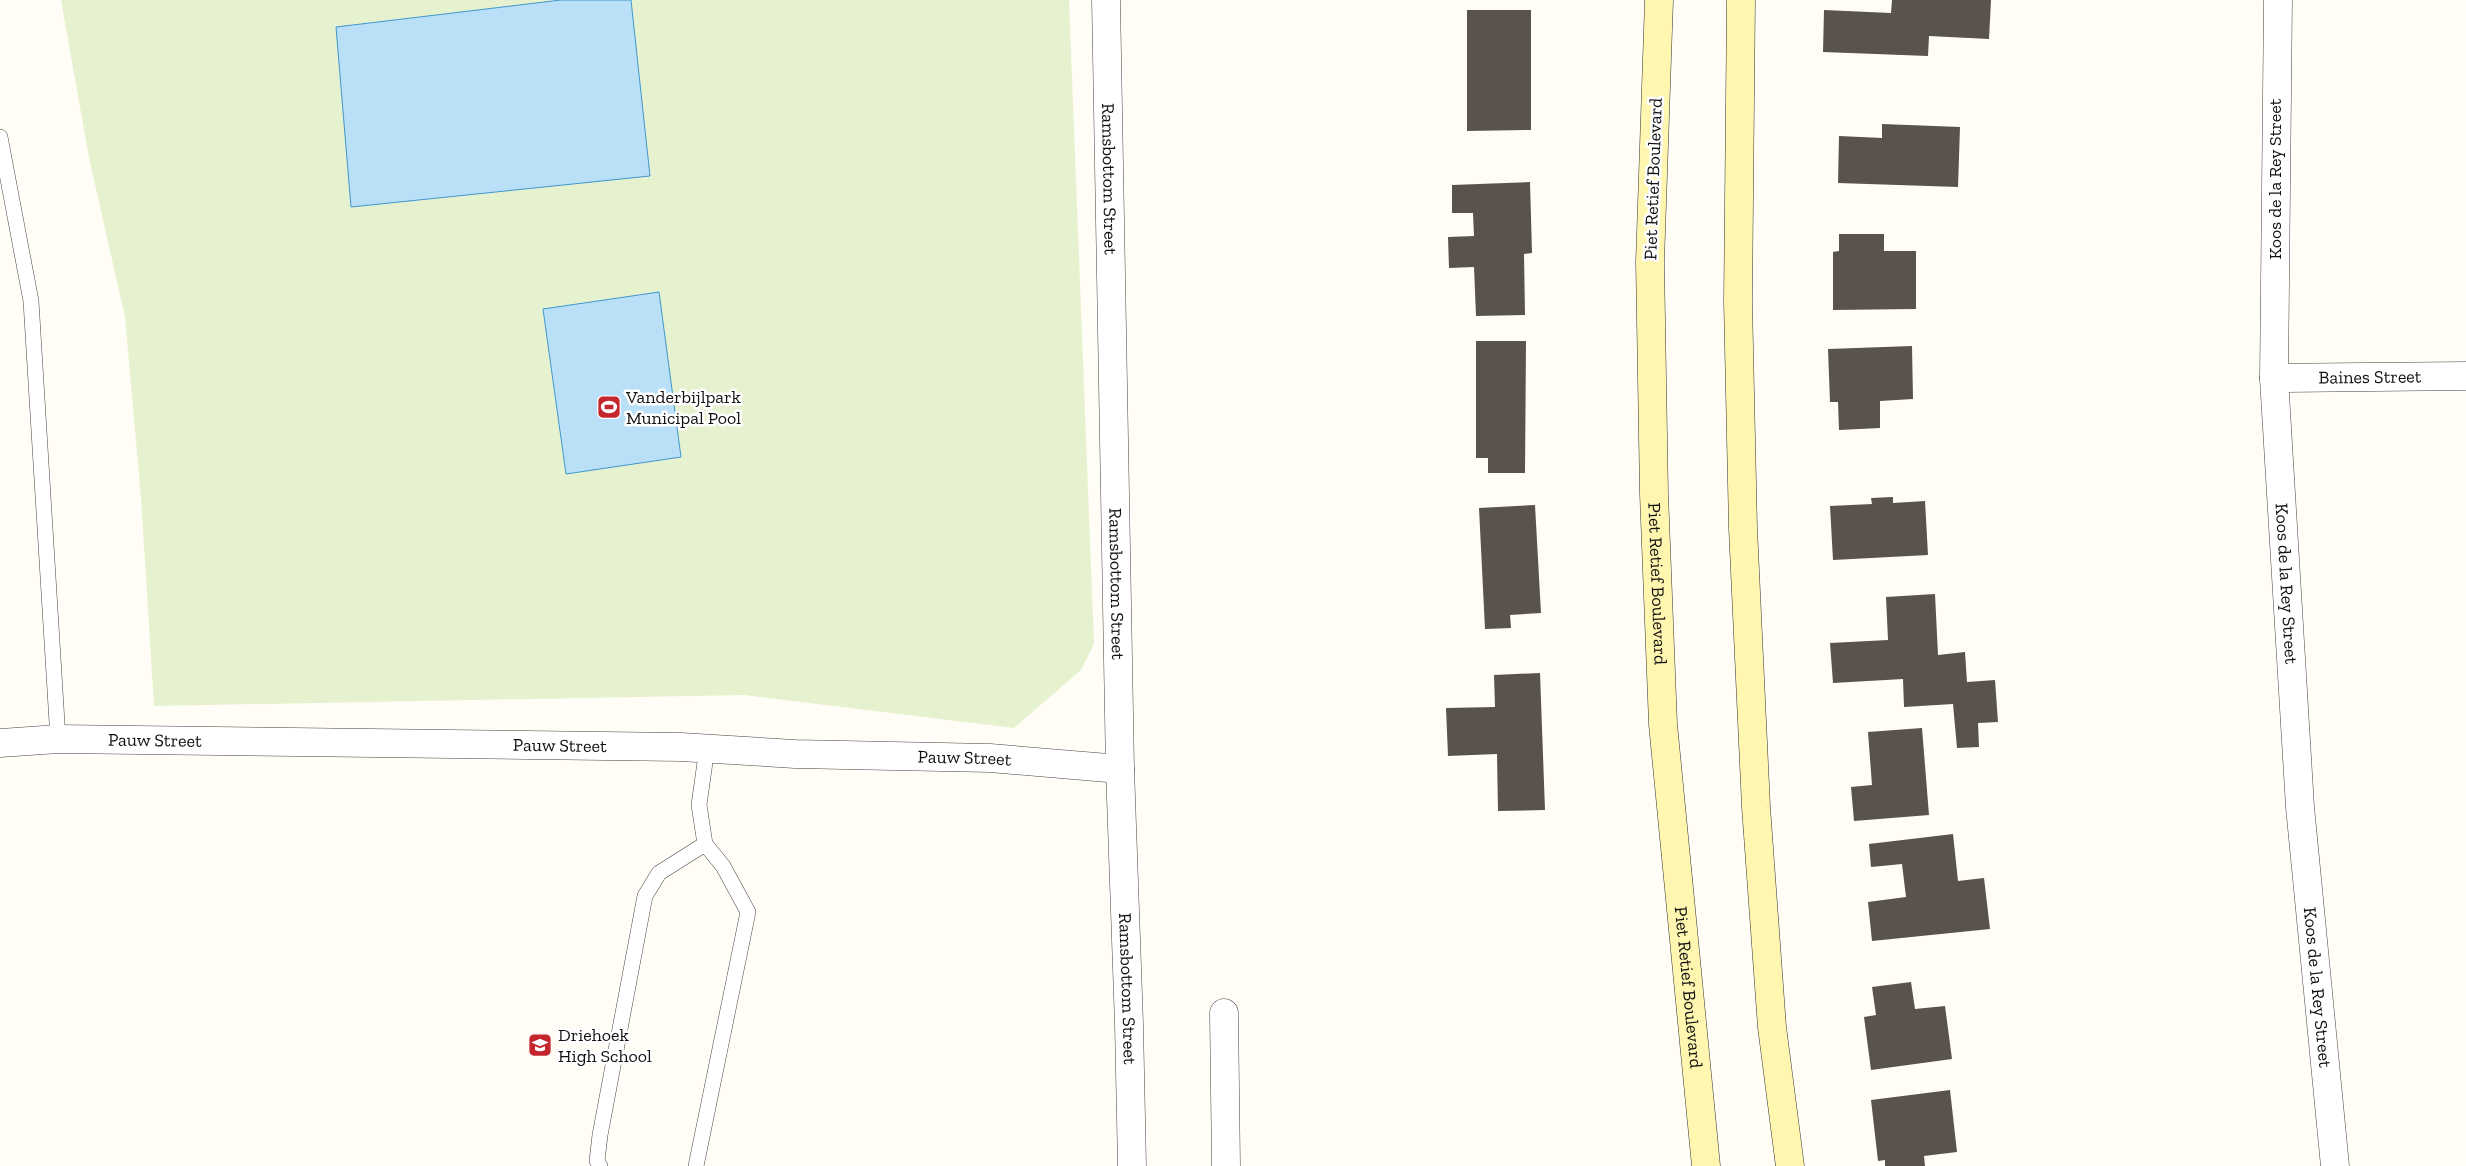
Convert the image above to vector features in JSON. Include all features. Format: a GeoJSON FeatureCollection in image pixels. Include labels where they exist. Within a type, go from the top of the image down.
{"type":"FeatureCollection","features":[{"type":"Feature","properties":{"kind":"street","name":"Ramsbottom Street"},"geometry":{"type":"LineString","coordinates":[[1106,0],[1120,770],[1130,1024],[1132,1166]]}},
{"type":"Feature","properties":{"kind":"street","name":"Piet Retief Boulevard"},"geometry":{"type":"LineString","coordinates":[[1658,0],[1650,262],[1654,513],[1663,724],[1706,1166]]}},
{"type":"Feature","properties":{"kind":"street"},"geometry":{"type":"LineString","coordinates":[[1741,0],[1738,302],[1743,538],[1758,836],[1772,1027],[1790,1166]]}},
{"type":"Feature","properties":{"kind":"street","name":"Koos de la Rey Street"},"geometry":{"type":"LineString","coordinates":[[2278,0],[2274,378],[2300,808],[2335,1166]]}},
{"type":"Feature","properties":{"kind":"street","name":"Baines Street"},"geometry":{"type":"LineString","coordinates":[[2274,378],[2466,376]]}},
{"type":"Feature","properties":{"kind":"street","name":"Pauw Street"},"geometry":{"type":"LineString","coordinates":[[0,743],[58,739],[707,748],[795,754],[990,758],[1120,770]]}},
{"type":"Feature","properties":{"kind":"street"},"geometry":{"type":"LineString","coordinates":[[1224,1012],[1226,1166]]}},
{"type":"Feature","properties":{"kind":"lane"},"geometry":{"type":"LineString","coordinates":[[0,137],[31,301],[58,739]]}},
{"type":"Feature","properties":{"kind":"lane"},"geometry":{"type":"LineString","coordinates":[[696,1166],[748,912],[723,866],[705,844],[699,805],[707,748]]}},
{"type":"Feature","properties":{"kind":"lane"},"geometry":{"type":"LineString","coordinates":[[598,1164],[645,896],[659,873],[705,844]]}},
{"type":"Feature","properties":{"kind":"green space","name":"Vanderbijlpark Municipal Pool"},"geometry":{"type":"Polygon","coordinates":[[[61,0],[1069,0],[1094,644],[1081,670],[1014,728],[744,695],[154,706],[141,498],[125,317],[89,158],[61,0]]]}},
{"type":"Feature","properties":{"kind":"water"},"geometry":{"type":"Polygon","coordinates":[[[561,0],[631,0],[650,176],[351,207],[336,27],[561,0]]]}},
{"type":"Feature","properties":{"kind":"water"},"geometry":{"type":"Polygon","coordinates":[[[659,292],[681,457],[566,474],[543,309],[659,292]]]}},
{"type":"Feature","properties":{"kind":"building"},"geometry":{"type":"Polygon","coordinates":[[[1892,0],[1991,0],[1989,39],[1929,36],[1928,56],[1823,52],[1824,10],[1891,13],[1892,0]]]}},
{"type":"Feature","properties":{"kind":"building"},"geometry":{"type":"Polygon","coordinates":[[[1467,10],[1531,10],[1531,130],[1467,131],[1467,10]]]}},
{"type":"Feature","properties":{"kind":"building"},"geometry":{"type":"Polygon","coordinates":[[[1882,124],[1960,127],[1958,187],[1838,183],[1839,136],[1882,138],[1882,124]]]}},
{"type":"Feature","properties":{"kind":"building"},"geometry":{"type":"Polygon","coordinates":[[[1530,182],[1532,253],[1524,254],[1525,315],[1476,316],[1474,267],[1449,268],[1448,237],[1474,236],[1473,213],[1452,213],[1452,185],[1530,182]]]}},
{"type":"Feature","properties":{"kind":"building"},"geometry":{"type":"Polygon","coordinates":[[[1839,234],[1884,234],[1884,251],[1916,251],[1916,309],[1833,310],[1833,252],[1839,251],[1839,234]]]}},
{"type":"Feature","properties":{"kind":"building"},"geometry":{"type":"Polygon","coordinates":[[[1476,341],[1526,341],[1525,473],[1488,473],[1488,458],[1476,458],[1476,341]]]}},
{"type":"Feature","properties":{"kind":"building"},"geometry":{"type":"Polygon","coordinates":[[[1912,346],[1913,399],[1880,401],[1880,428],[1839,430],[1838,402],[1830,402],[1828,349],[1912,346]]]}},
{"type":"Feature","properties":{"kind":"building"},"geometry":{"type":"Polygon","coordinates":[[[1893,497],[1893,503],[1925,501],[1928,555],[1833,560],[1830,506],[1872,504],[1871,498],[1893,497]]]}},
{"type":"Feature","properties":{"kind":"building"},"geometry":{"type":"Polygon","coordinates":[[[1535,505],[1541,613],[1510,615],[1511,628],[1485,629],[1479,508],[1535,505]]]}},
{"type":"Feature","properties":{"kind":"building"},"geometry":{"type":"Polygon","coordinates":[[[1935,594],[1938,655],[1965,652],[1967,682],[1995,680],[1998,722],[1978,723],[1979,747],[1957,748],[1953,704],[1904,707],[1903,679],[1833,683],[1830,643],[1888,640],[1886,597],[1935,594]]]}},
{"type":"Feature","properties":{"kind":"building"},"geometry":{"type":"Polygon","coordinates":[[[1540,673],[1545,810],[1498,811],[1497,754],[1448,756],[1446,708],[1495,707],[1494,675],[1540,673]]]}},
{"type":"Feature","properties":{"kind":"building"},"geometry":{"type":"Polygon","coordinates":[[[1922,728],[1929,815],[1854,821],[1851,787],[1872,785],[1868,732],[1922,728]]]}},
{"type":"Feature","properties":{"kind":"building"},"geometry":{"type":"Polygon","coordinates":[[[1953,834],[1958,881],[1984,878],[1990,929],[1872,941],[1868,902],[1906,897],[1902,864],[1871,867],[1869,844],[1953,834]]]}},
{"type":"Feature","properties":{"kind":"building"},"geometry":{"type":"Polygon","coordinates":[[[1911,982],[1915,1009],[1945,1006],[1952,1059],[1871,1070],[1864,1017],[1876,1015],[1872,987],[1911,982]]]}},
{"type":"Feature","properties":{"kind":"building"},"geometry":{"type":"Polygon","coordinates":[[[1950,1090],[1957,1152],[1924,1156],[1925,1166],[1885,1166],[1885,1160],[1878,1161],[1871,1100],[1950,1090]]]}},
{"type":"Feature","properties":{"kind":"place","name":"Vanderbijlpark Municipal Pool"},"geometry":{"type":"Point","coordinates":[609,407]}},
{"type":"Feature","properties":{"kind":"place","name":"Driehoek High School"},"geometry":{"type":"Point","coordinates":[540,1045]}}]}
